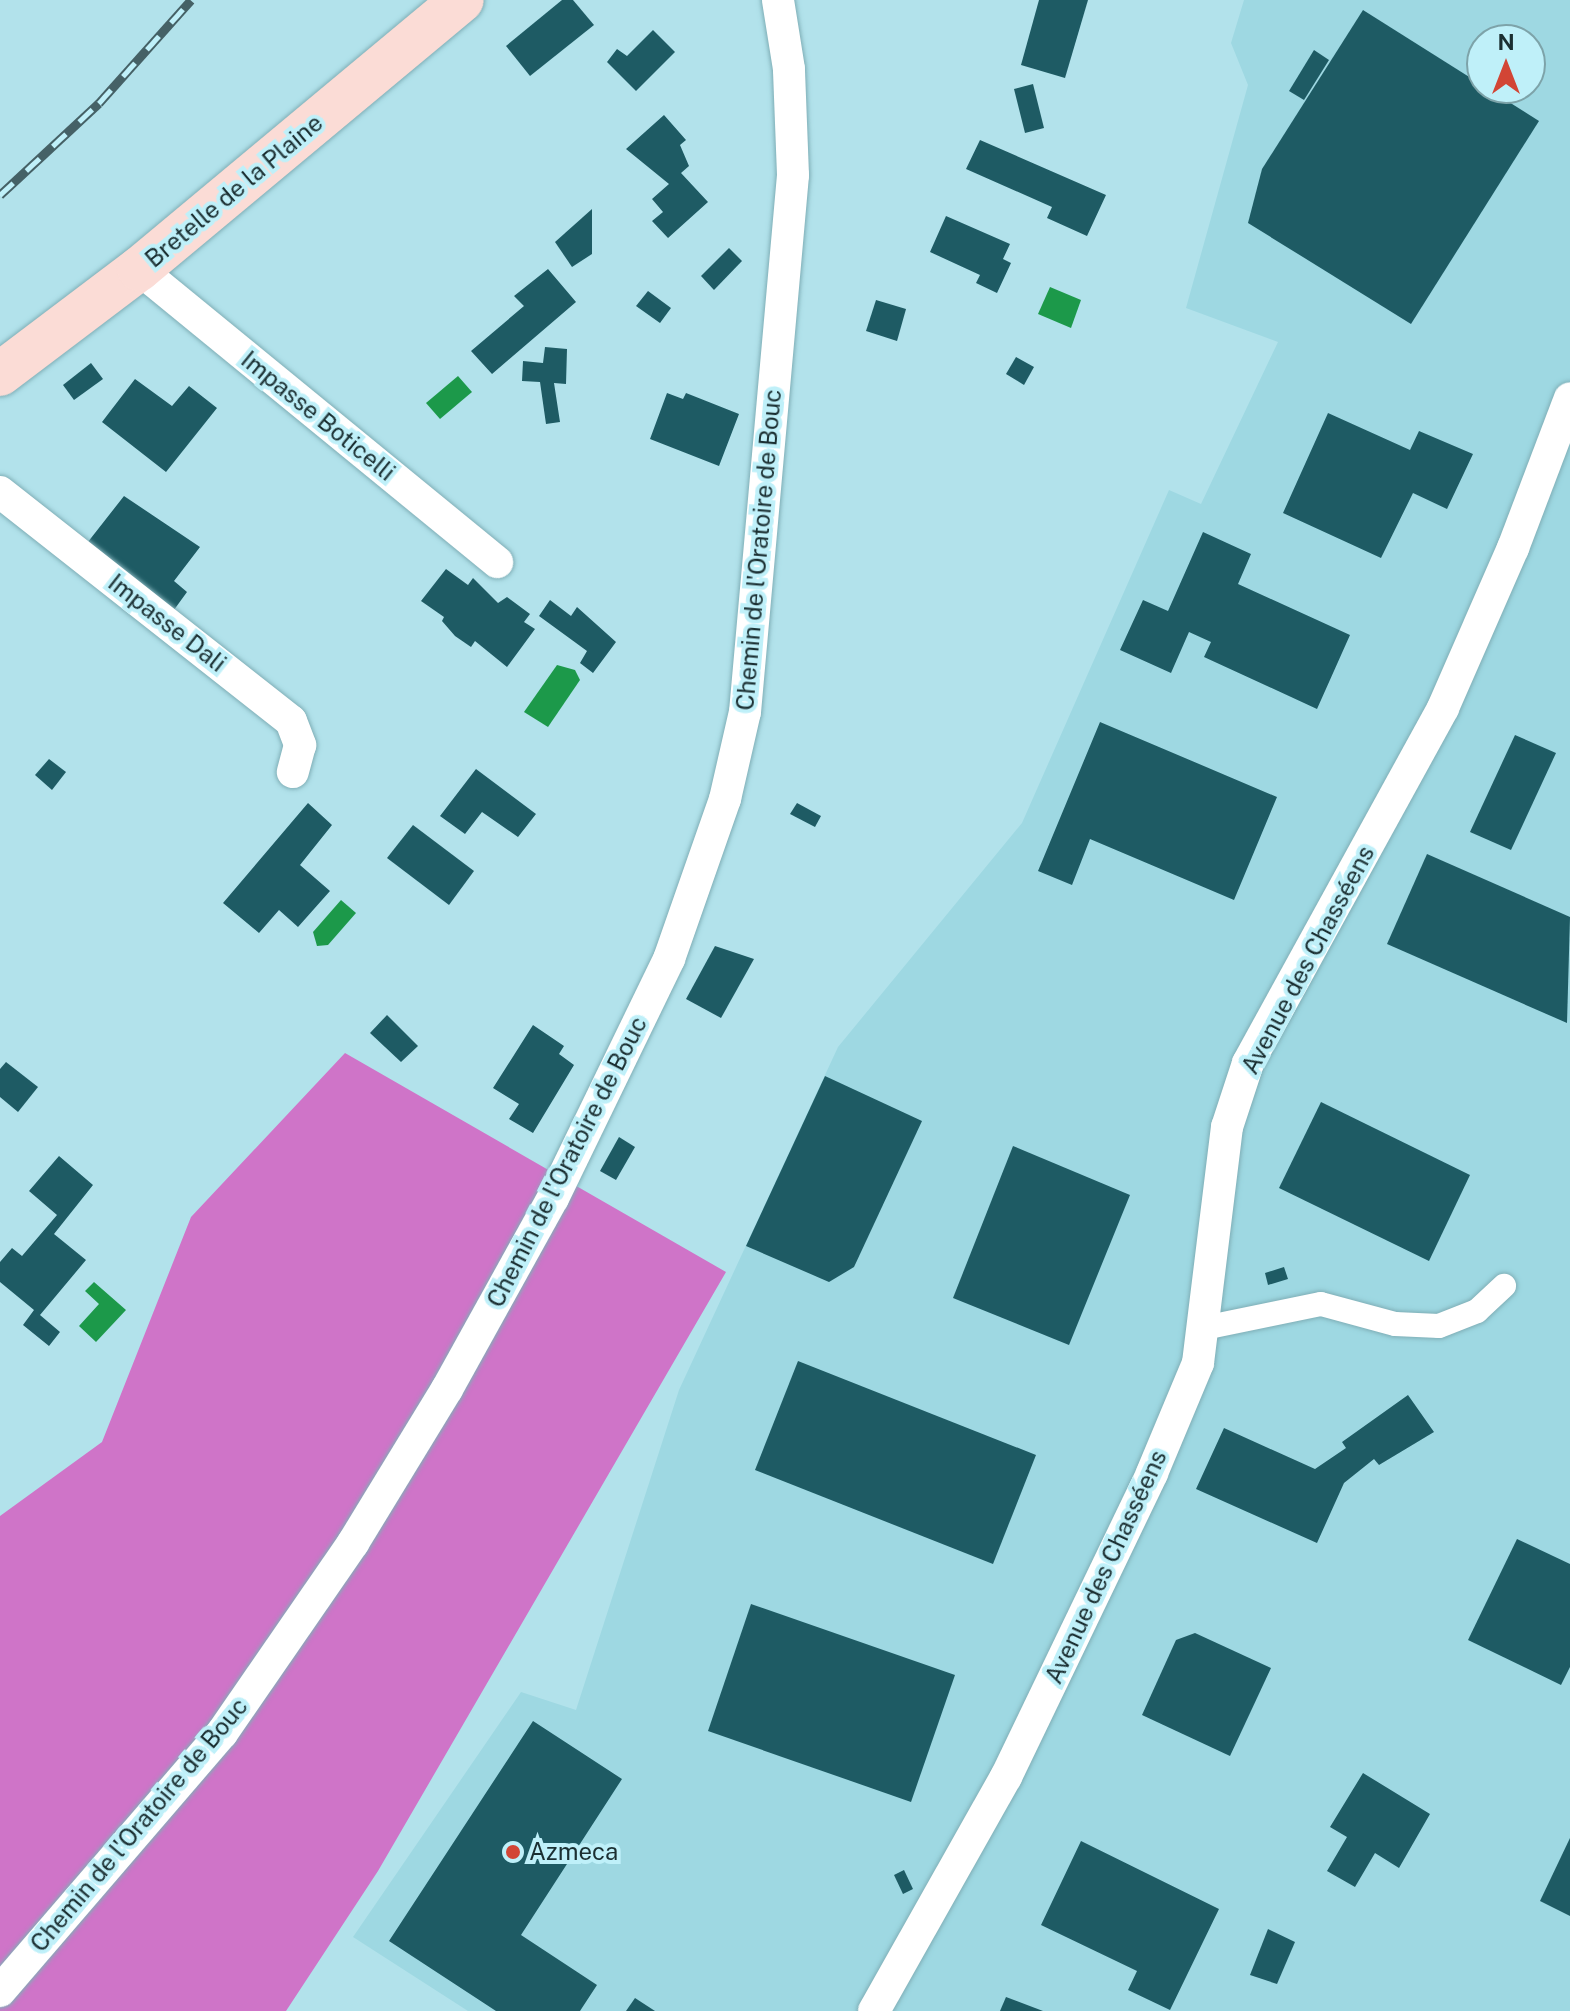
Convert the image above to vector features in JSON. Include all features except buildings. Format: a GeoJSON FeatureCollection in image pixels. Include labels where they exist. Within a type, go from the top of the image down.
{"type":"FeatureCollection","features":[{"type":"Feature","properties":{"kind":"main road","name":"Bretelle de la Plaine"},"geometry":{"type":"LineString","coordinates":[[0,374],[139,269],[462,0]]}},
{"type":"Feature","properties":{"kind":"street","name":"Chemin de l'Oratoire de Bouc"},"geometry":{"type":"LineString","coordinates":[[0,1991],[222,1733],[353,1543],[447,1389],[553,1198],[669,959],[708,855],[745,712],[793,175],[789,69],[778,0]]}},
{"type":"Feature","properties":{"kind":"street","name":"Impasse Boticelli"},"geometry":{"type":"LineString","coordinates":[[139,269],[497,562]]}},
{"type":"Feature","properties":{"kind":"street","name":"Avenue des Chasséens"},"geometry":{"type":"LineString","coordinates":[[874,2011],[1006,1777],[1096,1596],[1198,1363],[1227,1127],[1248,1063],[1443,708],[1513,548],[1570,398]]}},
{"type":"Feature","properties":{"kind":"street","name":"Impasse Dali"},"geometry":{"type":"LineString","coordinates":[[0,492],[291,721],[300,745],[293,772]]}},
{"type":"Feature","properties":{"kind":"street"},"geometry":{"type":"LineString","coordinates":[[1204,1328],[1321,1304],[1395,1324],[1439,1326],[1477,1311],[1504,1286]]}},
{"type":"Feature","properties":{"kind":"shaded area"},"geometry":{"type":"Polygon","coordinates":[[[1244,0],[1570,0],[1570,2011],[468,2011],[353,1937],[521,1692],[576,1710],[679,1390],[838,1047],[1022,823],[1169,490],[1201,504],[1278,342],[1186,308],[1248,85],[1231,43],[1244,0]]]}},
{"type":"Feature","properties":{"kind":"shaded area"},"geometry":{"type":"Polygon","coordinates":[[[1050,287],[1081,300],[1071,328],[1038,314],[1050,287]]]}},
{"type":"Feature","properties":{"kind":"shaded area"},"geometry":{"type":"Polygon","coordinates":[[[458,376],[472,392],[440,419],[426,403],[458,376]]]}},
{"type":"Feature","properties":{"kind":"shaded area"},"geometry":{"type":"Polygon","coordinates":[[[557,665],[575,670],[580,680],[548,727],[524,712],[557,665]]]}},
{"type":"Feature","properties":{"kind":"shaded area"},"geometry":{"type":"Polygon","coordinates":[[[341,900],[356,913],[328,945],[317,946],[313,932],[341,900]]]}},
{"type":"Feature","properties":{"kind":"shaded area"},"geometry":{"type":"Polygon","coordinates":[[[345,1053],[726,1272],[378,1871],[286,2011],[0,2011],[0,1516],[102,1442],[191,1217],[345,1053]]]}},
{"type":"Feature","properties":{"kind":"shaded area"},"geometry":{"type":"Polygon","coordinates":[[[94,1282],[126,1310],[96,1342],[79,1326],[99,1304],[85,1291],[94,1282]]]}},
{"type":"Feature","properties":{"kind":"railway"},"geometry":{"type":"LineString","coordinates":[[0,195],[99,103],[191,0]]}},
{"type":"Feature","properties":{"kind":"place","name":"Azmeca"},"geometry":{"type":"Point","coordinates":[513,1852]}}]}
